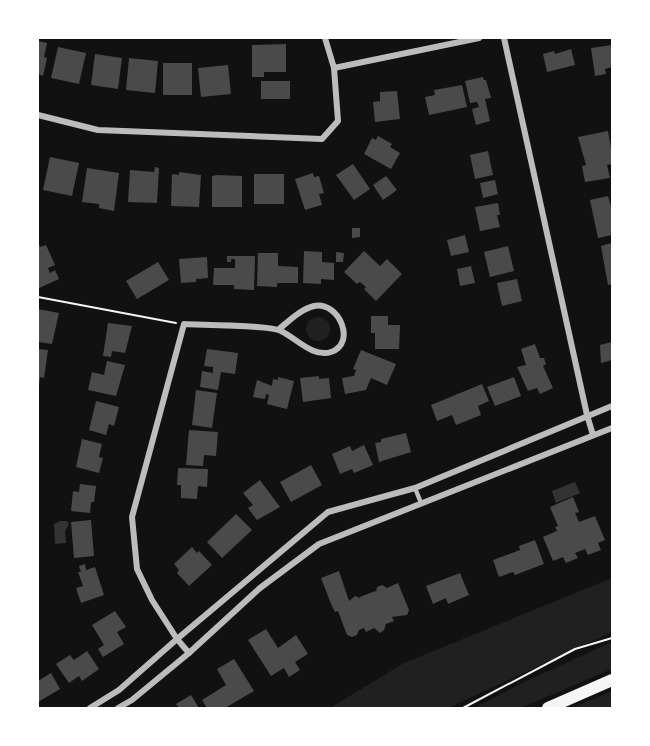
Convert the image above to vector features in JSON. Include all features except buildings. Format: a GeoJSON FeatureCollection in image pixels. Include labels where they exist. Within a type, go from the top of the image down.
{"type":"FeatureCollection","features":[{"type":"Feature","properties":{"kind":"main road"},"geometry":{"type":"LineString","coordinates":[[548,708],[612,680]]}},
{"type":"Feature","properties":{"kind":"street"},"geometry":{"type":"LineString","coordinates":[[38,115],[98,130],[322,139],[338,121],[334,68],[325,38]]}},
{"type":"Feature","properties":{"kind":"street"},"geometry":{"type":"LineString","coordinates":[[334,68],[479,38]]}},
{"type":"Feature","properties":{"kind":"street"},"geometry":{"type":"LineString","coordinates":[[504,38],[593,435]]}},
{"type":"Feature","properties":{"kind":"street"},"geometry":{"type":"LineString","coordinates":[[189,653],[177,639],[152,600],[137,569],[132,517],[184,324],[279,329],[321,354],[333,352],[342,342],[344,328],[339,316],[326,307],[314,306],[295,316],[279,329]]}},
{"type":"Feature","properties":{"kind":"street"},"geometry":{"type":"LineString","coordinates":[[90,708],[119,690],[328,512],[415,488],[612,406]]}},
{"type":"Feature","properties":{"kind":"street"},"geometry":{"type":"LineString","coordinates":[[118,708],[132,700],[189,653],[260,588],[319,544],[612,428]]}},
{"type":"Feature","properties":{"kind":"lane"},"geometry":{"type":"LineString","coordinates":[[415,488],[421,503]]}},
{"type":"Feature","properties":{"kind":"path"},"geometry":{"type":"LineString","coordinates":[[38,297],[184,324]]}},
{"type":"Feature","properties":{"kind":"path"},"geometry":{"type":"LineString","coordinates":[[463,708],[575,649],[612,638]]}},
{"type":"Feature","properties":{"kind":"shaded area"},"geometry":{"type":"Polygon","coordinates":[[[318,317],[327,320],[330,329],[327,338],[318,341],[309,338],[306,329],[309,320],[318,317]]]}},
{"type":"Feature","properties":{"kind":"shaded area"},"geometry":{"type":"Polygon","coordinates":[[[575,482],[580,493],[556,503],[552,491],[575,482]]]}},
{"type":"Feature","properties":{"kind":"shaded area"},"geometry":{"type":"Polygon","coordinates":[[[67,521],[69,524],[65,531],[66,543],[55,544],[54,524],[67,521]]]}},
{"type":"Feature","properties":{"kind":"shaded area"},"geometry":{"type":"Polygon","coordinates":[[[612,578],[612,632],[448,708],[330,708],[404,663],[612,578]]]}},
{"type":"Feature","properties":{"kind":"shaded area"},"geometry":{"type":"Polygon","coordinates":[[[612,642],[612,669],[521,708],[474,708],[520,684],[612,642]]]}},
{"type":"Feature","properties":{"kind":"shaded area"},"geometry":{"type":"Polygon","coordinates":[[[612,691],[612,708],[572,708],[612,691]]]}}]}
